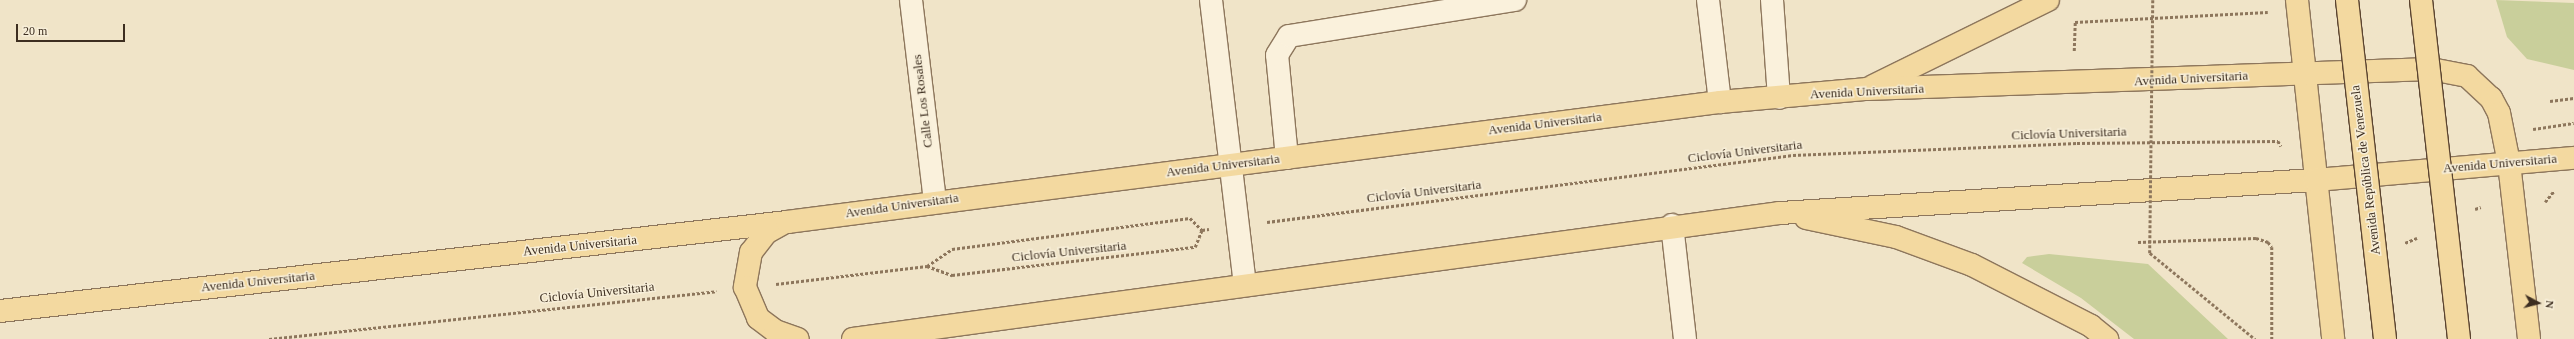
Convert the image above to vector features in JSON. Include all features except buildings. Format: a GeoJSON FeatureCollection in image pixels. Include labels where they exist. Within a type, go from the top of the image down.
{"type":"FeatureCollection","features":[{"type":"Feature","properties":{"kind":"main road"},"geometry":{"type":"LineString","coordinates":[[1867,89],[2048,0]]}},
{"type":"Feature","properties":{"kind":"main road","name":"Avenida República de Venezuela"},"geometry":{"type":"LineString","coordinates":[[2347,0],[2386,339]]}},
{"type":"Feature","properties":{"kind":"main road"},"geometry":{"type":"LineString","coordinates":[[2421,0],[2459,339]]}},
{"type":"Feature","properties":{"kind":"main road"},"geometry":{"type":"LineString","coordinates":[[2298,6],[2315,180],[2333,339]]}},
{"type":"Feature","properties":{"kind":"main road","name":"Avenida Universitaria"},"geometry":{"type":"LineString","coordinates":[[0,310],[787,222],[935,201],[1232,165],[1720,102],[1779,98],[1867,89],[2073,84],[2305,73],[2450,70],[2467,76],[2491,98],[2499,113],[2509,163]]}},
{"type":"Feature","properties":{"kind":"main road","name":"Avenida Universitaria"},"geometry":{"type":"LineString","coordinates":[[852,339],[1672,225],[1780,213],[2315,180],[2574,158]]}},
{"type":"Feature","properties":{"kind":"main road"},"geometry":{"type":"LineString","coordinates":[[2509,163],[2529,339]]}},
{"type":"Feature","properties":{"kind":"main road"},"geometry":{"type":"LineString","coordinates":[[1780,213],[1896,237],[1972,265],[2090,326],[2107,339]]}},
{"type":"Feature","properties":{"kind":"main road"},"geometry":{"type":"LineString","coordinates":[[787,222],[766,233],[754,247],[746,264],[745,287],[758,318],[775,331],[798,339]]}},
{"type":"Feature","properties":{"kind":"street","name":"Calle Los Rosales"},"geometry":{"type":"LineString","coordinates":[[911,0],[935,201]]}},
{"type":"Feature","properties":{"kind":"street"},"geometry":{"type":"LineString","coordinates":[[1210,0],[1232,165],[1245,285]]}},
{"type":"Feature","properties":{"kind":"street"},"geometry":{"type":"LineString","coordinates":[[1287,158],[1277,55],[1289,36],[1515,0]]}},
{"type":"Feature","properties":{"kind":"street"},"geometry":{"type":"LineString","coordinates":[[1708,0],[1712,23],[1720,102]]}},
{"type":"Feature","properties":{"kind":"street"},"geometry":{"type":"LineString","coordinates":[[1772,0],[1779,98]]}},
{"type":"Feature","properties":{"kind":"street"},"geometry":{"type":"LineString","coordinates":[[1672,225],[1685,339]]}},
{"type":"Feature","properties":{"kind":"path"},"geometry":{"type":"LineString","coordinates":[[2153,0],[2150,253],[2255,339]]}},
{"type":"Feature","properties":{"kind":"path"},"geometry":{"type":"LineString","coordinates":[[2073,84],[2075,22],[2298,6]]}},
{"type":"Feature","properties":{"kind":"path"},"geometry":{"type":"LineString","coordinates":[[2550,101],[2574,98]]}},
{"type":"Feature","properties":{"kind":"path"},"geometry":{"type":"LineString","coordinates":[[2552,126],[2574,123]]}},
{"type":"Feature","properties":{"kind":"path","name":"Ciclovía Universitaria"},"geometry":{"type":"LineString","coordinates":[[1202,230],[1793,155],[2077,143],[2278,140],[2284,150]]}},
{"type":"Feature","properties":{"kind":"path"},"geometry":{"type":"LineString","coordinates":[[2545,200],[2558,188]]}},
{"type":"Feature","properties":{"kind":"path","name":"Ciclovía Universitaria"},"geometry":{"type":"LineString","coordinates":[[269,339],[927,266],[960,248],[1190,218],[1202,230]]}},
{"type":"Feature","properties":{"kind":"path","name":"Ciclovía Universitaria"},"geometry":{"type":"LineString","coordinates":[[927,266],[952,275],[1195,247],[1202,230]]}},
{"type":"Feature","properties":{"kind":"path"},"geometry":{"type":"LineString","coordinates":[[2138,242],[2256,238],[2268,242],[2272,247],[2272,339]]}},
{"type":"Feature","properties":{"kind":"green space"},"geometry":{"type":"Polygon","coordinates":[[[2496,0],[2574,3],[2574,70],[2527,59],[2507,37],[2496,0]]]}},
{"type":"Feature","properties":{"kind":"green space"},"geometry":{"type":"Polygon","coordinates":[[[2049,254],[2148,264],[2228,339],[2134,339],[2081,298],[2022,263],[2027,257],[2049,254]]]}}]}
